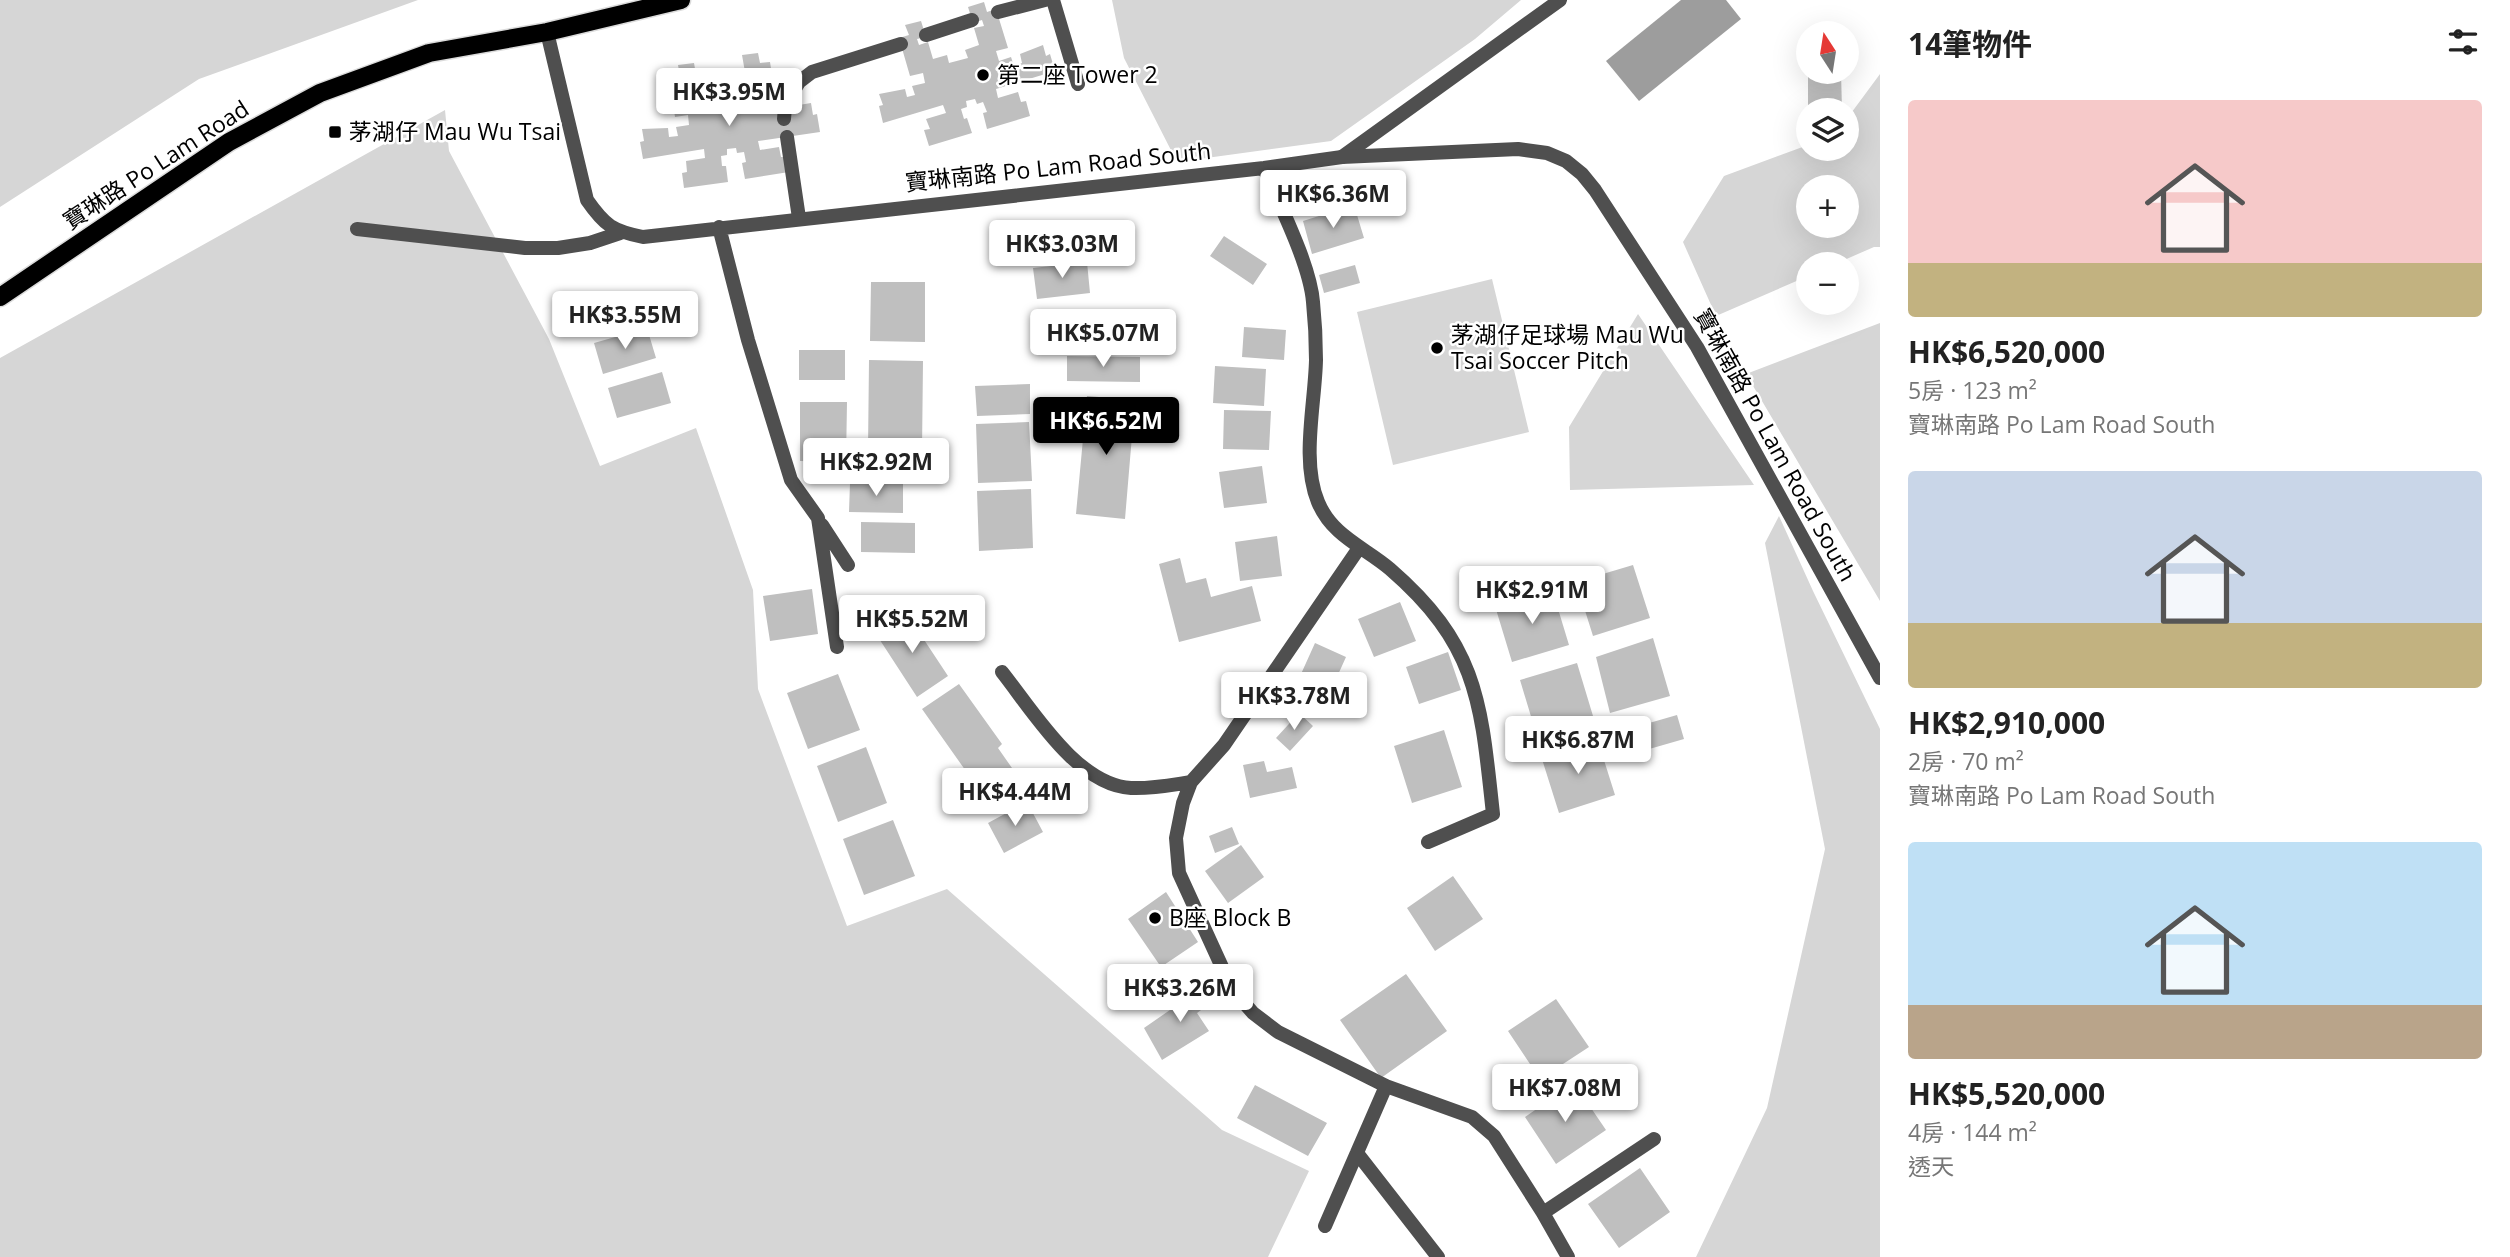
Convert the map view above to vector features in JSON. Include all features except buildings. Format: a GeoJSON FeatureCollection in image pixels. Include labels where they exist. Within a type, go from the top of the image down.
{"type":"FeatureCollection","features":[{"type":"Feature","properties":{"kind":"main road","name":"寶琳路 Po Lam Road"},"geometry":{"type":"LineString","coordinates":[[0,297],[229,142],[320,93],[429,53],[547,32],[681,0]]}},
{"type":"Feature","properties":{"kind":"street"},"geometry":{"type":"LineString","coordinates":[[998,12],[1045,0]]}},
{"type":"Feature","properties":{"kind":"street"},"geometry":{"type":"LineString","coordinates":[[1053,0],[1078,84]]}},
{"type":"Feature","properties":{"kind":"street"},"geometry":{"type":"LineString","coordinates":[[1342,157],[1560,0]]}},
{"type":"Feature","properties":{"kind":"street"},"geometry":{"type":"LineString","coordinates":[[926,35],[972,20]]}},
{"type":"Feature","properties":{"kind":"street"},"geometry":{"type":"LineString","coordinates":[[547,32],[587,200],[600,219],[620,233]]}},
{"type":"Feature","properties":{"kind":"street"},"geometry":{"type":"LineString","coordinates":[[784,119],[785,107],[791,95],[799,82],[812,72],[901,44]]}},
{"type":"Feature","properties":{"kind":"street"},"geometry":{"type":"LineString","coordinates":[[787,137],[799,218]]}},
{"type":"Feature","properties":{"kind":"street","name":"寶琳南路 Po Lam Road South"},"geometry":{"type":"LineString","coordinates":[[356,229],[558,248],[590,243],[620,233],[643,237],[1342,157],[1518,149],[1548,153],[1566,161],[1595,190],[1697,347],[1880,678]]}},
{"type":"Feature","properties":{"kind":"street"},"geometry":{"type":"LineString","coordinates":[[1264,168],[1299,251],[1313,298],[1316,359],[1310,473],[1318,503],[1335,529],[1417,592],[1445,626],[1466,664],[1480,708],[1493,814],[1428,842]]}},
{"type":"Feature","properties":{"kind":"street"},"geometry":{"type":"LineString","coordinates":[[719,227],[748,340],[791,480],[848,565]]}},
{"type":"Feature","properties":{"kind":"street"},"geometry":{"type":"LineString","coordinates":[[818,518],[838,647]]}},
{"type":"Feature","properties":{"kind":"street"},"geometry":{"type":"LineString","coordinates":[[1359,548],[1224,745],[1191,782],[1183,803],[1176,838],[1179,873],[1233,989],[1253,1013],[1278,1032],[1386,1086],[1472,1117],[1494,1136],[1568,1257]]}},
{"type":"Feature","properties":{"kind":"street"},"geometry":{"type":"LineString","coordinates":[[1002,671],[1066,754],[1095,777],[1129,788],[1191,782]]}},
{"type":"Feature","properties":{"kind":"street"},"geometry":{"type":"LineString","coordinates":[[1325,1226],[1386,1086]]}},
{"type":"Feature","properties":{"kind":"street"},"geometry":{"type":"LineString","coordinates":[[1543,1213],[1654,1139]]}},
{"type":"Feature","properties":{"kind":"street"},"geometry":{"type":"LineString","coordinates":[[1357,1153],[1438,1257]]}},
{"type":"Feature","properties":{"kind":"shaded area"},"geometry":{"type":"Polygon","coordinates":[[[0,0],[418,0],[199,79],[0,207],[0,0]]]}},
{"type":"Feature","properties":{"kind":"shaded area"},"geometry":{"type":"Polygon","coordinates":[[[1112,0],[1521,0],[1475,39],[1331,141],[1177,162],[1124,58],[1112,0]]]}},
{"type":"Feature","properties":{"kind":"shaded area"},"geometry":{"type":"Polygon","coordinates":[[[1681,0],[1726,0],[1741,19],[1639,101],[1606,61],[1681,0]]]}},
{"type":"Feature","properties":{"kind":"shaded area"},"geometry":{"type":"Polygon","coordinates":[[[1880,74],[1880,247],[1859,254],[1796,252],[1796,281],[1716,316],[1683,242],[1724,176],[1796,149],[1796,161],[1859,161],[1859,102],[1880,74]]]}},
{"type":"Feature","properties":{"kind":"shaded area"},"geometry":{"type":"Polygon","coordinates":[[[445,110],[449,151],[549,339],[600,466],[696,428],[753,590],[758,689],[847,926],[947,889],[1222,1130],[1309,1171],[1268,1257],[0,1257],[0,358],[445,110]]]}},
{"type":"Feature","properties":{"kind":"shaded area","name":"茅湖仔足球場 Mau Wu Tsai Soccer Pitch"},"geometry":{"type":"Polygon","coordinates":[[[1492,279],[1529,432],[1393,465],[1357,312],[1492,279]]]}},
{"type":"Feature","properties":{"kind":"shaded area"},"geometry":{"type":"Polygon","coordinates":[[[1638,314],[1754,485],[1570,490],[1569,427],[1638,314]]]}},
{"type":"Feature","properties":{"kind":"shaded area"},"geometry":{"type":"Polygon","coordinates":[[[1880,323],[1880,601],[1746,374],[1880,323]]]}},
{"type":"Feature","properties":{"kind":"shaded area"},"geometry":{"type":"Polygon","coordinates":[[[1779,516],[1880,729],[1880,1257],[1696,1257],[1767,1108],[1825,849],[1765,543],[1779,516]]]}},
{"type":"Feature","properties":{"kind":"place","name":"第二座 Tower 2"},"geometry":{"type":"Point","coordinates":[983,75]}},
{"type":"Feature","properties":{"kind":"place","name":"茅湖仔 Mau Wu Tsai"},"geometry":{"type":"Point","coordinates":[335,132]}},
{"type":"Feature","properties":{"kind":"place","name":"茅湖仔足球場 Mau Wu Tsai Soccer Pitch"},"geometry":{"type":"Point","coordinates":[1437,348]}},
{"type":"Feature","properties":{"kind":"place","name":"B座 Block B"},"geometry":{"type":"Point","coordinates":[1155,918]}}]}
